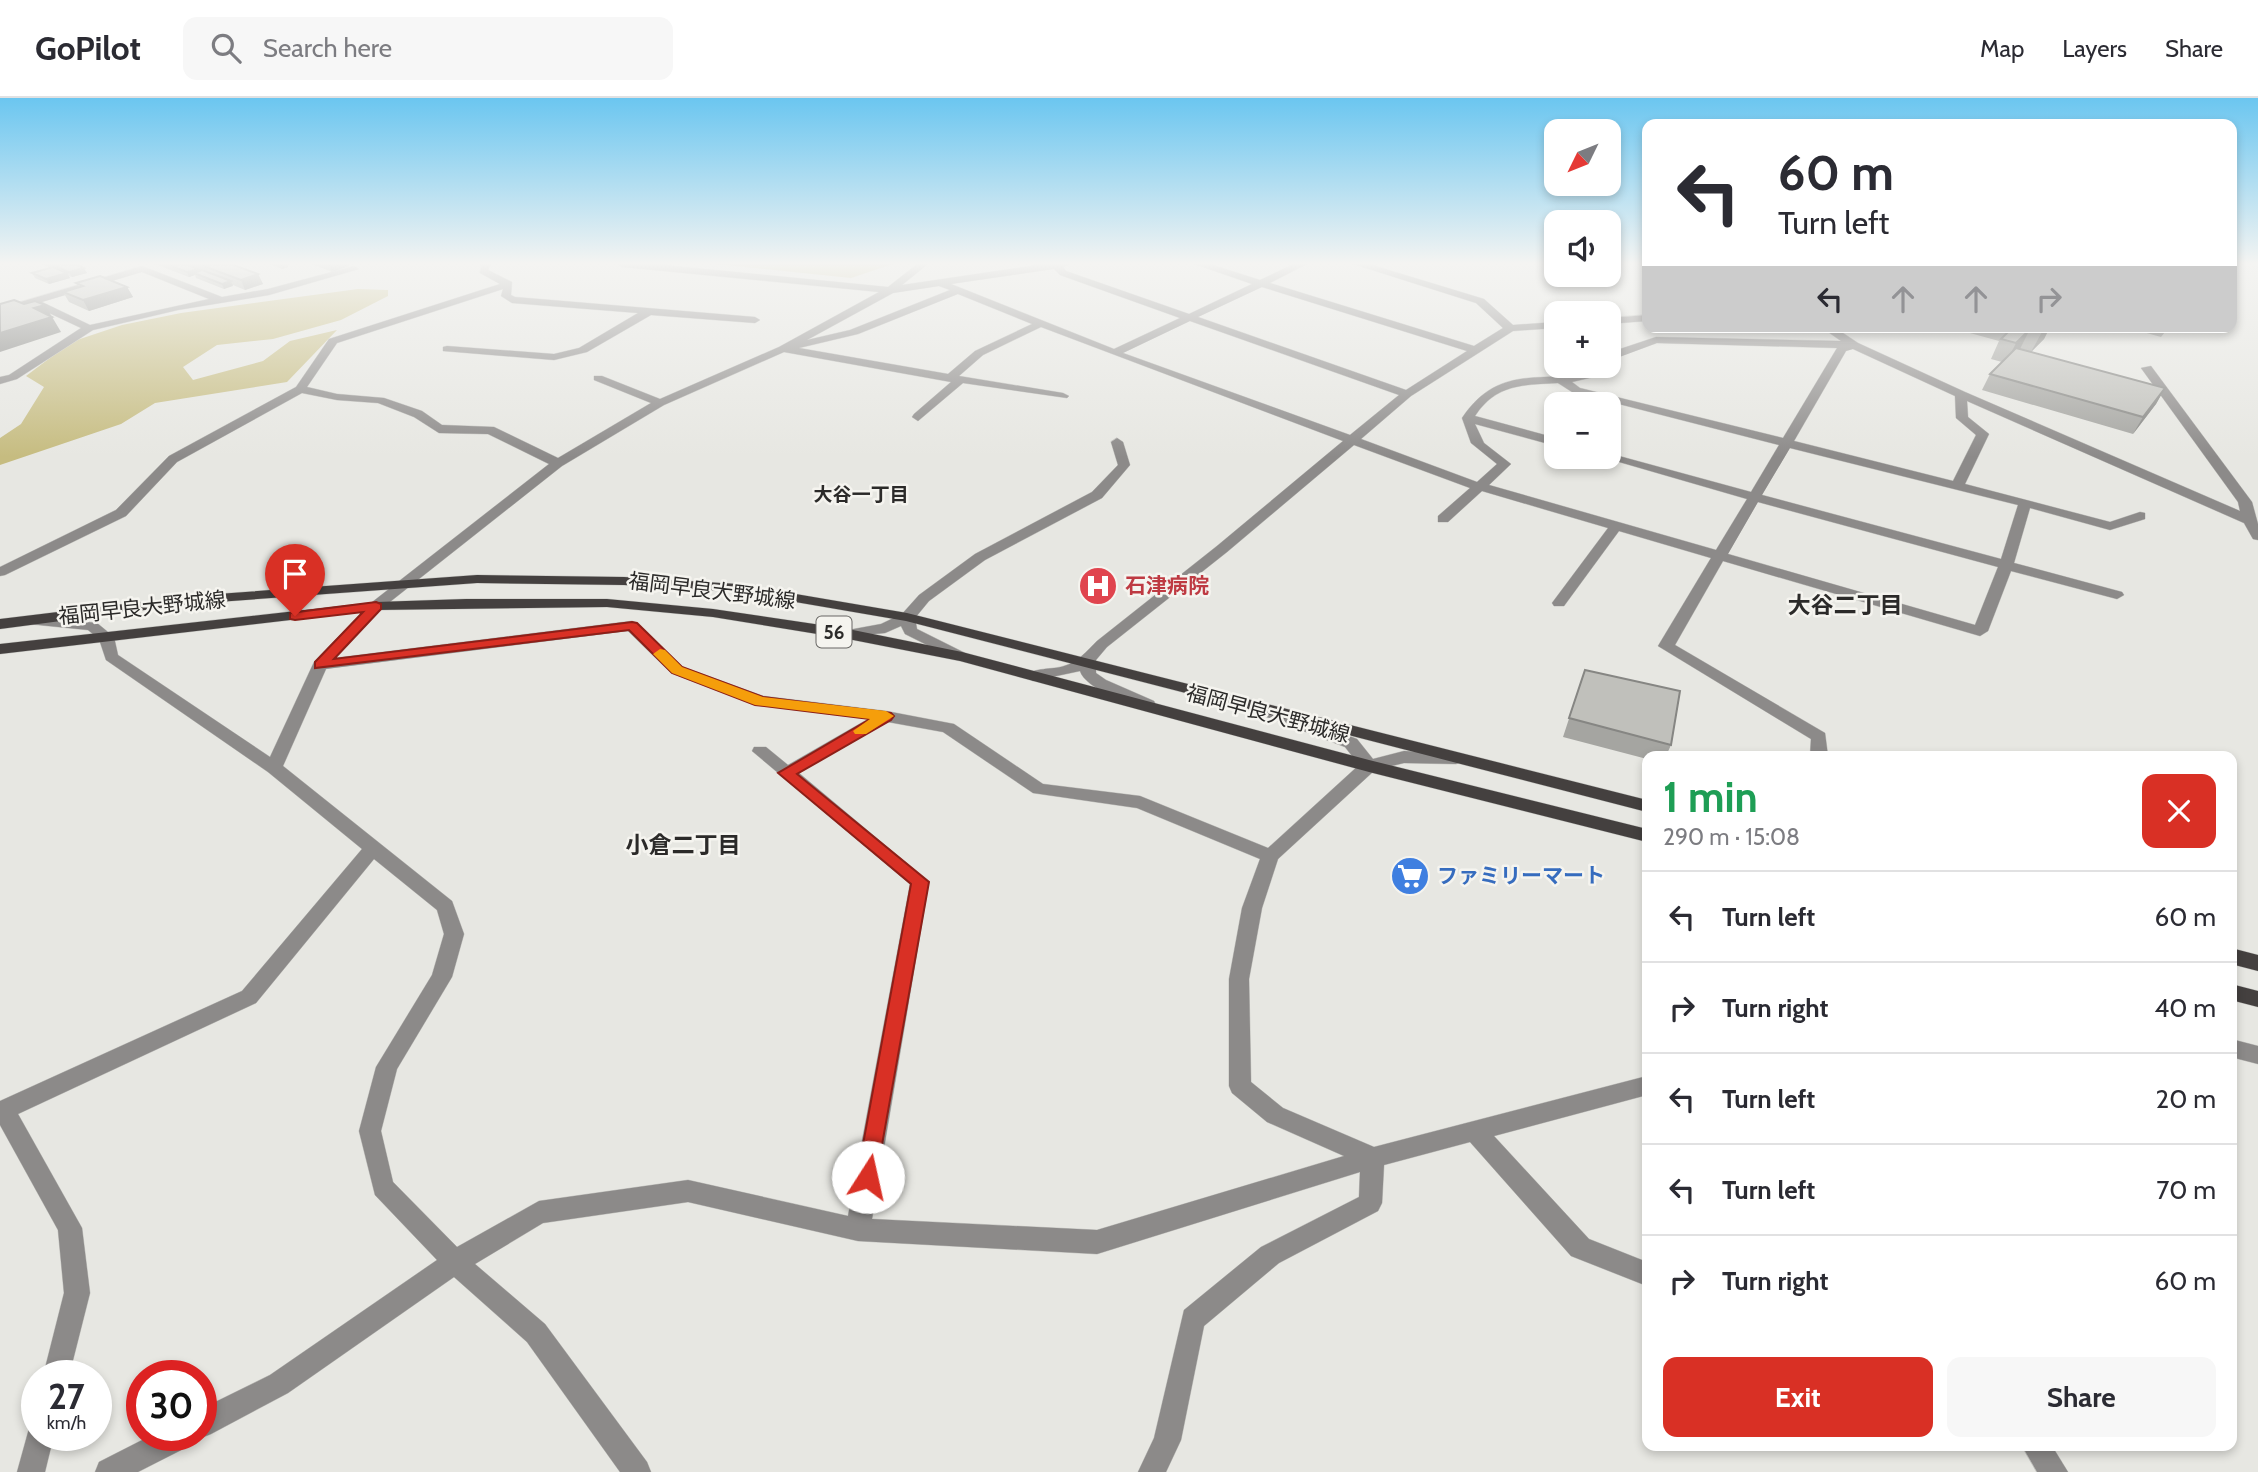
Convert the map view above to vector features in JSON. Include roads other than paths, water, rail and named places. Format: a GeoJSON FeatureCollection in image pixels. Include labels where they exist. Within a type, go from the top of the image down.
{"type":"FeatureCollection","features":[{"type":"Feature","properties":{"kind":"main road","name":"福岡早良大野城線"},"geometry":{"type":"LineString","coordinates":[[0,624],[190,600],[477,579],[624,581],[737,588],[907,617],[1089,661],[1642,805]]}},
{"type":"Feature","properties":{"kind":"main road","name":"福岡早良大野城線"},"geometry":{"type":"LineString","coordinates":[[0,649],[376,606],[607,603],[713,613],[848,634],[962,657],[1368,766],[1642,835]]}},
{"type":"Feature","properties":{"kind":"main road"},"geometry":{"type":"LineString","coordinates":[[2237,958],[2258,963]]}},
{"type":"Feature","properties":{"kind":"main road"},"geometry":{"type":"LineString","coordinates":[[2237,994],[2258,999]]}},
{"type":"Feature","properties":{"kind":"street"},"geometry":{"type":"LineString","coordinates":[[0,381],[13,377],[89,328]]}},
{"type":"Feature","properties":{"kind":"street"},"geometry":{"type":"LineString","coordinates":[[0,572],[121,513],[173,459],[300,389],[333,341],[373,328]]}},
{"type":"Feature","properties":{"kind":"street"},"geometry":{"type":"LineString","coordinates":[[447,349],[554,357],[583,350],[621,328]]}},
{"type":"Feature","properties":{"kind":"street"},"geometry":{"type":"LineString","coordinates":[[274,768],[320,665],[376,606],[404,583],[558,463],[660,403],[783,349],[821,328]]}},
{"type":"Feature","properties":{"kind":"street"},"geometry":{"type":"LineString","coordinates":[[783,349],[864,328]]}},
{"type":"Feature","properties":{"kind":"street"},"geometry":{"type":"LineString","coordinates":[[918,417],[979,354],[1032,328]]}},
{"type":"Feature","properties":{"kind":"street"},"geometry":{"type":"LineString","coordinates":[[1054,328],[1114,353],[1477,486],[1980,631],[2006,565],[2025,503]]}},
{"type":"Feature","properties":{"kind":"street"},"geometry":{"type":"LineString","coordinates":[[1114,353],[1167,328]]}},
{"type":"Feature","properties":{"kind":"street"},"geometry":{"type":"LineString","coordinates":[[1217,328],[1408,394]]}},
{"type":"Feature","properties":{"kind":"street"},"geometry":{"type":"LineString","coordinates":[[1404,328],[1475,350]]}},
{"type":"Feature","properties":{"kind":"street"},"geometry":{"type":"LineString","coordinates":[[1033,676],[1068,672],[1089,661],[1102,643],[1222,549],[1408,394],[1510,328]]}},
{"type":"Feature","properties":{"kind":"street"},"geometry":{"type":"LineString","coordinates":[[1835,333],[1854,345],[1961,394],[2249,520]]}},
{"type":"Feature","properties":{"kind":"street"},"geometry":{"type":"LineString","coordinates":[[1621,353],[1656,340],[1854,345]]}},
{"type":"Feature","properties":{"kind":"street"},"geometry":{"type":"LineString","coordinates":[[1819,751],[1819,737],[1666,646],[1842,349],[1854,345]]}},
{"type":"Feature","properties":{"kind":"street"},"geometry":{"type":"LineString","coordinates":[[783,349],[1063,396]]}},
{"type":"Feature","properties":{"kind":"street"},"geometry":{"type":"LineString","coordinates":[[2147,368],[2245,502],[2249,520],[2258,536]]}},
{"type":"Feature","properties":{"kind":"street"},"geometry":{"type":"LineString","coordinates":[[598,378],[660,403]]}},
{"type":"Feature","properties":{"kind":"street"},"geometry":{"type":"LineString","coordinates":[[1443,519],[1477,486],[1506,464],[1487,452],[1470,435],[1468,418],[1473,409],[1495,388],[1524,380],[1580,378]]}},
{"type":"Feature","properties":{"kind":"street"},"geometry":{"type":"LineString","coordinates":[[1562,380],[1576,390],[2110,526],[2140,516]]}},
{"type":"Feature","properties":{"kind":"street"},"geometry":{"type":"LineString","coordinates":[[300,389],[337,397],[380,400],[418,414],[439,429],[490,430],[558,463]]}},
{"type":"Feature","properties":{"kind":"street"},"geometry":{"type":"LineString","coordinates":[[1957,486],[1983,434],[1962,418],[1961,394]]}},
{"type":"Feature","properties":{"kind":"street"},"geometry":{"type":"LineString","coordinates":[[1468,418],[1544,439]]}},
{"type":"Feature","properties":{"kind":"street"},"geometry":{"type":"LineString","coordinates":[[848,634],[885,628],[907,617],[924,598],[980,557],[1097,495],[1124,465],[1117,442]]}},
{"type":"Feature","properties":{"kind":"street"},"geometry":{"type":"LineString","coordinates":[[1621,460],[2117,595]]}},
{"type":"Feature","properties":{"kind":"street"},"geometry":{"type":"LineString","coordinates":[[1559,604],[1616,526]]}},
{"type":"Feature","properties":{"kind":"street"},"geometry":{"type":"LineString","coordinates":[[907,617],[910,631],[962,657]]}},
{"type":"Feature","properties":{"kind":"street"},"geometry":{"type":"LineString","coordinates":[[29,620],[92,626],[106,637],[111,657],[274,768],[445,906],[454,934],[442,977],[387,1067],[370,1131],[383,1188],[455,1262],[536,1333],[636,1472]]}},
{"type":"Feature","properties":{"kind":"street"},"geometry":{"type":"LineString","coordinates":[[320,665],[632,626],[677,670],[761,701],[886,716],[948,728],[1040,789],[1140,802],[1270,856]]}},
{"type":"Feature","properties":{"kind":"street"},"geometry":{"type":"LineString","coordinates":[[1089,661],[1088,674],[1100,684],[1157,709]]}},
{"type":"Feature","properties":{"kind":"street"},"geometry":{"type":"LineString","coordinates":[[1246,702],[1351,743],[1368,766]]}},
{"type":"Feature","properties":{"kind":"street"},"geometry":{"type":"LineString","coordinates":[[786,773],[886,716]]}},
{"type":"Feature","properties":{"kind":"street"},"geometry":{"type":"LineString","coordinates":[[760,751],[920,882],[858,1230]]}},
{"type":"Feature","properties":{"kind":"street"},"geometry":{"type":"LineString","coordinates":[[1373,1158],[1275,1115],[1240,1086],[1239,979],[1252,908],[1270,856],[1368,766],[1404,757],[1459,758]]}},
{"type":"Feature","properties":{"kind":"street"},"geometry":{"type":"LineString","coordinates":[[59,1360],[77,1293],[70,1228],[2,1111],[249,997],[373,848]]}},
{"type":"Feature","properties":{"kind":"street"},"geometry":{"type":"LineString","coordinates":[[2237,1050],[2258,1055]]}},
{"type":"Feature","properties":{"kind":"street"},"geometry":{"type":"LineString","coordinates":[[217,1416],[279,1384],[455,1262],[539,1212],[688,1191],[858,1230],[1097,1242],[1373,1158],[1642,1086]]}},
{"type":"Feature","properties":{"kind":"street"},"geometry":{"type":"LineString","coordinates":[[1474,1130],[1580,1248],[1642,1272]]}},
{"type":"Feature","properties":{"kind":"street"},"geometry":{"type":"LineString","coordinates":[[1152,1472],[1167,1440],[1193,1319],[1270,1255],[1370,1203],[1373,1158]]}},
{"type":"Feature","properties":{"kind":"street"},"geometry":{"type":"LineString","coordinates":[[30,1472],[36,1451]]}},
{"type":"Feature","properties":{"kind":"street"},"geometry":{"type":"LineString","coordinates":[[109,1472],[150,1451]]}},
{"type":"Feature","properties":{"kind":"street"},"geometry":{"type":"LineString","coordinates":[[2039,1451],[2054,1472]]}},
{"type":"Feature","properties":{"kind":"place","name":"石津病院"},"geometry":{"type":"Point","coordinates":[1098,586]}},
{"type":"Feature","properties":{"kind":"place","name":"ファミリーマート"},"geometry":{"type":"Point","coordinates":[1410,876]}},
{"type":"Feature","properties":{"kind":"district","name":"大谷一丁目"},"geometry":{"type":"Point","coordinates":[861,494]}},
{"type":"Feature","properties":{"kind":"district","name":"大谷二丁目"},"geometry":{"type":"Point","coordinates":[1845,605]}},
{"type":"Feature","properties":{"kind":"district","name":"小倉二丁目"},"geometry":{"type":"Point","coordinates":[683,845]}}]}
